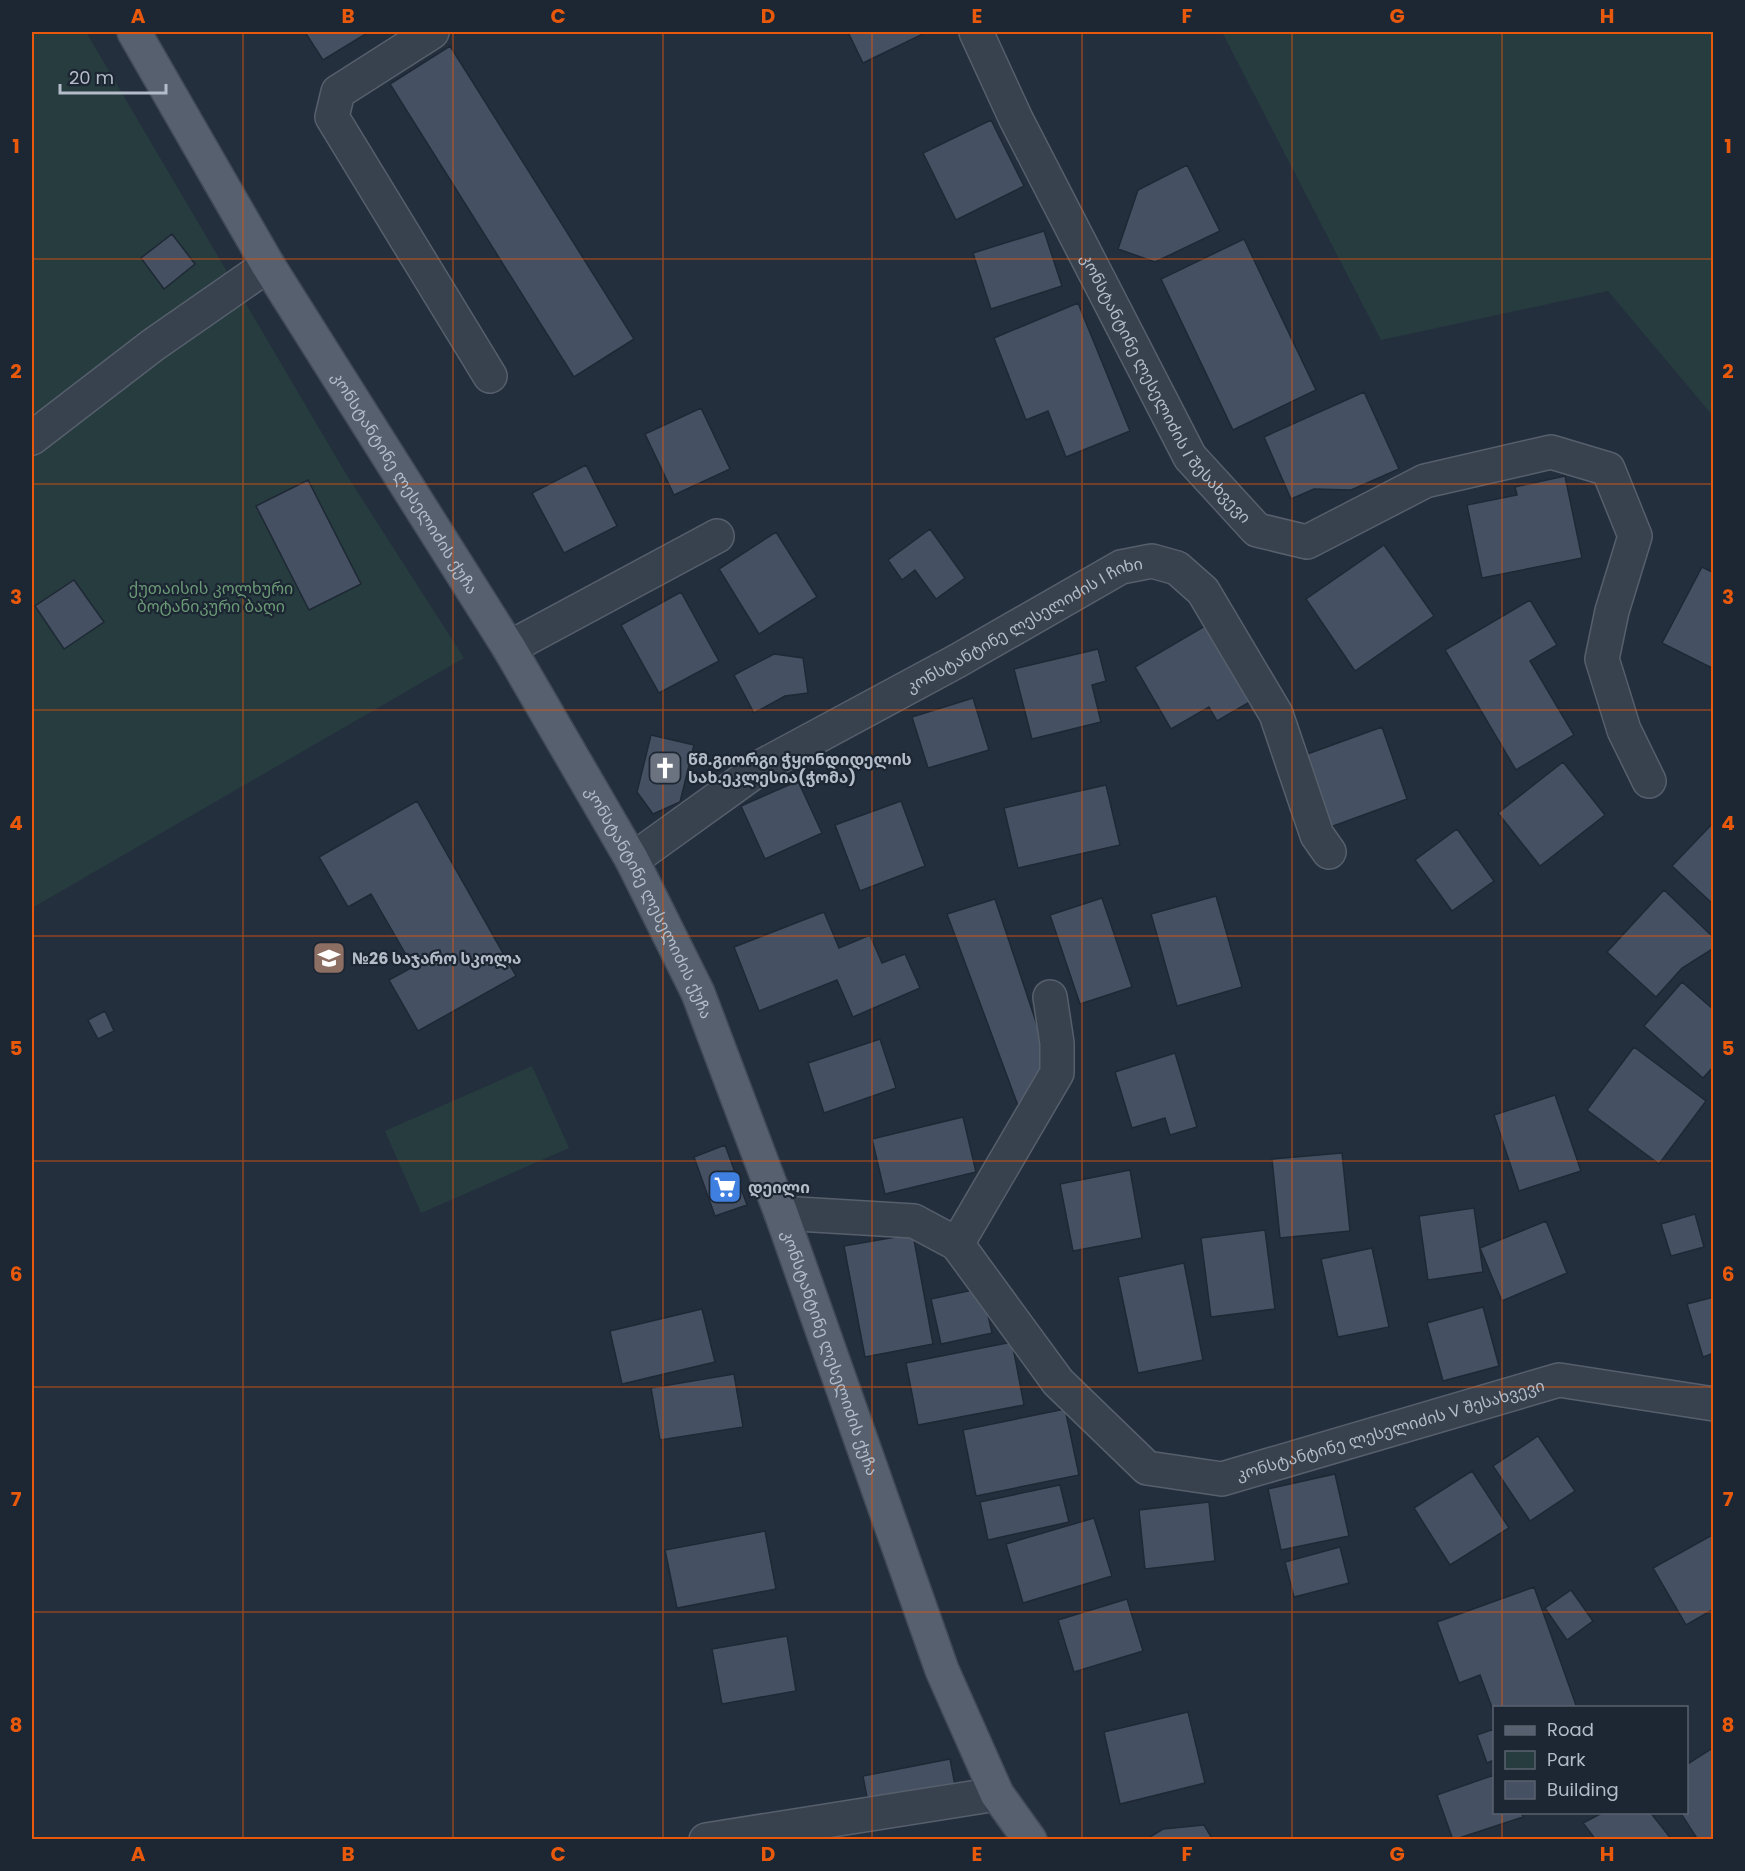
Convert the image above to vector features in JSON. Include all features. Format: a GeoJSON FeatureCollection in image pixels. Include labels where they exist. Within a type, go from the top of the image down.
{"type":"FeatureCollection","features":[{"type":"Feature","properties":{"kind":"main road","name":"კონსტანტინე ლესელიძის ქუჩა"},"geometry":{"type":"LineString","coordinates":[[134,32],[268,265],[509,648],[632,860],[698,993],[781,1213],[942,1670],[997,1794],[1030,1839]]}},
{"type":"Feature","properties":{"kind":"street"},"geometry":{"type":"LineString","coordinates":[[432,32],[338,92],[332,117],[490,376]]}},
{"type":"Feature","properties":{"kind":"street","name":"კონსტანტინე ლესელიძის I შესახვევი"},"geometry":{"type":"LineString","coordinates":[[976,32],[1016,119],[1190,457],[1257,530],[1307,542],[1425,481],[1551,452],[1608,469],[1635,536],[1612,611],[1602,659],[1624,730],[1649,781]]}},
{"type":"Feature","properties":{"kind":"street"},"geometry":{"type":"LineString","coordinates":[[32,438],[153,345],[268,265]]}},
{"type":"Feature","properties":{"kind":"street"},"geometry":{"type":"LineString","coordinates":[[509,648],[717,536]]}},
{"type":"Feature","properties":{"kind":"street","name":"კონსტანტინე ლესელიძის I ჩიხი"},"geometry":{"type":"LineString","coordinates":[[632,860],[764,765],[957,661],[1121,567],[1152,561],[1177,568],[1203,591],[1276,714],[1317,835],[1329,852]]}},
{"type":"Feature","properties":{"kind":"street"},"geometry":{"type":"LineString","coordinates":[[957,1244],[1057,1073],[1057,1043],[1050,997]]}},
{"type":"Feature","properties":{"kind":"street","name":"კონსტანტინე ლესელიძის V შესახვევი"},"geometry":{"type":"LineString","coordinates":[[781,1213],[914,1221],[957,1244],[1058,1382],[1147,1468],[1222,1479],[1559,1380],[1713,1404]]}},
{"type":"Feature","properties":{"kind":"street"},"geometry":{"type":"LineString","coordinates":[[706,1839],[997,1794]]}},
{"type":"Feature","properties":{"kind":"green space","name":"ქუთაისის კოლხური ბოტანიკური ბაღი"},"geometry":{"type":"Polygon","coordinates":[[[32,32],[86,32],[346,474],[464,658],[32,908],[32,32]]]}},
{"type":"Feature","properties":{"kind":"green space"},"geometry":{"type":"Polygon","coordinates":[[[1222,32],[1713,32],[1713,416],[1608,291],[1381,340],[1222,32]]]}},
{"type":"Feature","properties":{"kind":"green space"},"geometry":{"type":"Polygon","coordinates":[[[532,1066],[569,1148],[421,1213],[385,1131],[532,1066]]]}},
{"type":"Feature","properties":{"kind":"building"},"geometry":{"type":"Polygon","coordinates":[[[305,32],[369,32],[323,60],[305,32]]]}},
{"type":"Feature","properties":{"kind":"building"},"geometry":{"type":"Polygon","coordinates":[[[848,32],[927,32],[863,63],[848,32]]]}},
{"type":"Feature","properties":{"kind":"building"},"geometry":{"type":"Polygon","coordinates":[[[450,46],[634,339],[574,377],[390,84],[450,46]]]}},
{"type":"Feature","properties":{"kind":"building"},"geometry":{"type":"Polygon","coordinates":[[[991,120],[1024,186],[956,220],[923,153],[991,120]]]}},
{"type":"Feature","properties":{"kind":"building"},"geometry":{"type":"Polygon","coordinates":[[[1187,165],[1220,231],[1155,262],[1118,249],[1138,190],[1187,165]]]}},
{"type":"Feature","properties":{"kind":"building"},"geometry":{"type":"Polygon","coordinates":[[[1044,231],[1062,286],[991,309],[973,253],[1044,231]]]}},
{"type":"Feature","properties":{"kind":"building"},"geometry":{"type":"Polygon","coordinates":[[[172,234],[195,264],[164,289],[141,258],[172,234]]]}},
{"type":"Feature","properties":{"kind":"building"},"geometry":{"type":"Polygon","coordinates":[[[1244,239],[1316,390],[1233,430],[1161,279],[1244,239]]]}},
{"type":"Feature","properties":{"kind":"building"},"geometry":{"type":"Polygon","coordinates":[[[1078,303],[1130,431],[1066,457],[1048,411],[1026,420],[994,338],[1078,303]]]}},
{"type":"Feature","properties":{"kind":"building"},"geometry":{"type":"Polygon","coordinates":[[[1364,392],[1399,469],[1351,490],[1314,489],[1291,499],[1264,437],[1364,392]]]}},
{"type":"Feature","properties":{"kind":"building"},"geometry":{"type":"Polygon","coordinates":[[[701,408],[730,469],[674,495],[645,434],[701,408]]]}},
{"type":"Feature","properties":{"kind":"building"},"geometry":{"type":"Polygon","coordinates":[[[586,465],[617,526],[564,553],[532,493],[586,465]]]}},
{"type":"Feature","properties":{"kind":"building"},"geometry":{"type":"Polygon","coordinates":[[[1565,476],[1582,558],[1482,578],[1467,505],[1517,495],[1515,487],[1565,476]]]}},
{"type":"Feature","properties":{"kind":"building"},"geometry":{"type":"Polygon","coordinates":[[[308,480],[361,584],[309,610],[256,506],[308,480]]]}},
{"type":"Feature","properties":{"kind":"building"},"geometry":{"type":"Polygon","coordinates":[[[930,529],[965,578],[936,599],[915,570],[902,580],[888,560],[930,529]]]}},
{"type":"Feature","properties":{"kind":"building"},"geometry":{"type":"Polygon","coordinates":[[[776,532],[817,597],[759,634],[719,569],[776,532]]]}},
{"type":"Feature","properties":{"kind":"building"},"geometry":{"type":"Polygon","coordinates":[[[1384,545],[1434,616],[1355,671],[1306,599],[1384,545]]]}},
{"type":"Feature","properties":{"kind":"building"},"geometry":{"type":"Polygon","coordinates":[[[1702,567],[1714,573],[1714,669],[1662,643],[1702,567]]]}},
{"type":"Feature","properties":{"kind":"building"},"geometry":{"type":"Polygon","coordinates":[[[74,580],[104,622],[64,649],[35,606],[74,580]]]}},
{"type":"Feature","properties":{"kind":"building"},"geometry":{"type":"Polygon","coordinates":[[[681,592],[719,661],[659,693],[621,625],[681,592]]]}},
{"type":"Feature","properties":{"kind":"building"},"geometry":{"type":"Polygon","coordinates":[[[1530,600],[1557,645],[1530,661],[1574,735],[1516,770],[1445,650],[1530,600]]]}},
{"type":"Feature","properties":{"kind":"building"},"geometry":{"type":"Polygon","coordinates":[[[1210,623],[1255,699],[1217,721],[1209,707],[1171,729],[1135,667],[1210,623]]]}},
{"type":"Feature","properties":{"kind":"building"},"geometry":{"type":"Polygon","coordinates":[[[1098,649],[1106,681],[1092,685],[1101,722],[1032,739],[1014,669],[1098,649]]]}},
{"type":"Feature","properties":{"kind":"building"},"geometry":{"type":"Polygon","coordinates":[[[774,654],[803,658],[808,693],[785,696],[754,713],[734,675],[774,654]]]}},
{"type":"Feature","properties":{"kind":"building"},"geometry":{"type":"Polygon","coordinates":[[[973,698],[989,750],[928,768],[912,717],[973,698]]]}},
{"type":"Feature","properties":{"kind":"building"},"geometry":{"type":"Polygon","coordinates":[[[1382,727],[1407,799],[1325,829],[1299,757],[1382,727]]]}},
{"type":"Feature","properties":{"kind":"building","name":"წმ.გიორგი ჭყონდიდელის სახ.ეკლესია(ჭომა)"},"geometry":{"type":"Polygon","coordinates":[[[651,735],[694,745],[680,802],[653,814],[637,792],[651,735]]]}},
{"type":"Feature","properties":{"kind":"building"},"geometry":{"type":"Polygon","coordinates":[[[1563,762],[1605,815],[1540,866],[1498,813],[1563,762]]]}},
{"type":"Feature","properties":{"kind":"building"},"geometry":{"type":"Polygon","coordinates":[[[798,781],[822,833],[765,859],[741,806],[798,781]]]}},
{"type":"Feature","properties":{"kind":"building"},"geometry":{"type":"Polygon","coordinates":[[[1106,785],[1120,845],[1018,868],[1004,808],[1106,785]]]}},
{"type":"Feature","properties":{"kind":"building"},"geometry":{"type":"Polygon","coordinates":[[[417,801],[516,976],[418,1031],[389,980],[413,967],[371,894],[348,907],[319,857],[417,801]]]}},
{"type":"Feature","properties":{"kind":"building"},"geometry":{"type":"Polygon","coordinates":[[[901,801],[925,866],[860,891],[835,825],[901,801]]]}},
{"type":"Feature","properties":{"kind":"building"},"geometry":{"type":"Polygon","coordinates":[[[1714,822],[1714,905],[1672,866],[1714,822]]]}},
{"type":"Feature","properties":{"kind":"building"},"geometry":{"type":"Polygon","coordinates":[[[1457,829],[1494,881],[1452,911],[1415,860],[1457,829]]]}},
{"type":"Feature","properties":{"kind":"building"},"geometry":{"type":"Polygon","coordinates":[[[1664,890],[1714,938],[1714,948],[1682,968],[1656,997],[1607,952],[1664,890]]]}},
{"type":"Feature","properties":{"kind":"building"},"geometry":{"type":"Polygon","coordinates":[[[1216,896],[1242,987],[1177,1006],[1151,914],[1216,896]]]}},
{"type":"Feature","properties":{"kind":"building"},"geometry":{"type":"Polygon","coordinates":[[[1102,898],[1132,987],[1080,1004],[1050,915],[1102,898]]]}},
{"type":"Feature","properties":{"kind":"building"},"geometry":{"type":"Polygon","coordinates":[[[995,899],[1051,1067],[1020,1111],[947,914],[995,899]]]}},
{"type":"Feature","properties":{"kind":"building"},"geometry":{"type":"Polygon","coordinates":[[[824,912],[839,948],[870,935],[882,963],[905,954],[920,988],[853,1017],[837,980],[759,1011],[734,947],[824,912]]]}},
{"type":"Feature","properties":{"kind":"building"},"geometry":{"type":"Polygon","coordinates":[[[1682,982],[1714,1010],[1714,1066],[1703,1078],[1644,1026],[1682,982]]]}},
{"type":"Feature","properties":{"kind":"building"},"geometry":{"type":"Polygon","coordinates":[[[105,1011],[114,1031],[98,1039],[88,1020],[105,1011]]]}},
{"type":"Feature","properties":{"kind":"building"},"geometry":{"type":"Polygon","coordinates":[[[880,1039],[896,1088],[824,1113],[808,1063],[880,1039]]]}},
{"type":"Feature","properties":{"kind":"building"},"geometry":{"type":"Polygon","coordinates":[[[1634,1047],[1706,1101],[1659,1164],[1587,1110],[1634,1047]]]}},
{"type":"Feature","properties":{"kind":"building"},"geometry":{"type":"Polygon","coordinates":[[[1175,1053],[1197,1127],[1170,1135],[1165,1118],[1132,1128],[1115,1072],[1175,1053]]]}},
{"type":"Feature","properties":{"kind":"building"},"geometry":{"type":"Polygon","coordinates":[[[1555,1095],[1581,1171],[1519,1191],[1494,1115],[1555,1095]]]}},
{"type":"Feature","properties":{"kind":"building"},"geometry":{"type":"Polygon","coordinates":[[[963,1117],[976,1172],[885,1194],[872,1139],[963,1117]]]}},
{"type":"Feature","properties":{"kind":"building"},"geometry":{"type":"Polygon","coordinates":[[[725,1145],[747,1205],[715,1216],[694,1157],[725,1145]]]}},
{"type":"Feature","properties":{"kind":"building"},"geometry":{"type":"Polygon","coordinates":[[[1342,1153],[1350,1231],[1280,1238],[1272,1159],[1342,1153]]]}},
{"type":"Feature","properties":{"kind":"building"},"geometry":{"type":"Polygon","coordinates":[[[1130,1170],[1142,1238],[1073,1251],[1060,1184],[1130,1170]]]}},
{"type":"Feature","properties":{"kind":"building"},"geometry":{"type":"Polygon","coordinates":[[[1474,1208],[1483,1272],[1428,1280],[1419,1216],[1474,1208]]]}},
{"type":"Feature","properties":{"kind":"building"},"geometry":{"type":"Polygon","coordinates":[[[1695,1214],[1704,1247],[1671,1256],[1661,1224],[1695,1214]]]}},
{"type":"Feature","properties":{"kind":"building"},"geometry":{"type":"Polygon","coordinates":[[[1546,1221],[1567,1273],[1502,1301],[1480,1248],[1546,1221]]]}},
{"type":"Feature","properties":{"kind":"building"},"geometry":{"type":"Polygon","coordinates":[[[1265,1230],[1275,1309],[1211,1317],[1201,1238],[1265,1230]]]}},
{"type":"Feature","properties":{"kind":"building"},"geometry":{"type":"Polygon","coordinates":[[[913,1234],[933,1344],[865,1357],[844,1246],[913,1234]]]}},
{"type":"Feature","properties":{"kind":"building"},"geometry":{"type":"Polygon","coordinates":[[[1372,1248],[1389,1327],[1338,1337],[1321,1259],[1372,1248]]]}},
{"type":"Feature","properties":{"kind":"building"},"geometry":{"type":"Polygon","coordinates":[[[1184,1263],[1203,1360],[1138,1373],[1118,1277],[1184,1263]]]}},
{"type":"Feature","properties":{"kind":"building"},"geometry":{"type":"Polygon","coordinates":[[[982,1288],[992,1333],[941,1344],[931,1299],[982,1288]]]}},
{"type":"Feature","properties":{"kind":"building"},"geometry":{"type":"Polygon","coordinates":[[[1714,1297],[1714,1353],[1703,1357],[1687,1304],[1714,1297]]]}},
{"type":"Feature","properties":{"kind":"building"},"geometry":{"type":"Polygon","coordinates":[[[1483,1307],[1499,1366],[1443,1381],[1427,1323],[1483,1307]]]}},
{"type":"Feature","properties":{"kind":"building"},"geometry":{"type":"Polygon","coordinates":[[[702,1309],[715,1362],[622,1384],[610,1331],[702,1309]]]}},
{"type":"Feature","properties":{"kind":"building"},"geometry":{"type":"Polygon","coordinates":[[[1012,1342],[1024,1405],[918,1425],[906,1363],[1012,1342]]]}},
{"type":"Feature","properties":{"kind":"building"},"geometry":{"type":"Polygon","coordinates":[[[734,1374],[743,1427],[660,1440],[651,1388],[734,1374]]]}},
{"type":"Feature","properties":{"kind":"building"},"geometry":{"type":"Polygon","coordinates":[[[1065,1409],[1079,1475],[976,1496],[963,1430],[1065,1409]]]}},
{"type":"Feature","properties":{"kind":"building"},"geometry":{"type":"Polygon","coordinates":[[[1538,1436],[1575,1491],[1530,1521],[1493,1466],[1538,1436]]]}},
{"type":"Feature","properties":{"kind":"building"},"geometry":{"type":"Polygon","coordinates":[[[1472,1471],[1509,1528],[1450,1565],[1414,1508],[1472,1471]]]}},
{"type":"Feature","properties":{"kind":"building"},"geometry":{"type":"Polygon","coordinates":[[[1335,1474],[1349,1536],[1281,1550],[1268,1489],[1335,1474]]]}},
{"type":"Feature","properties":{"kind":"building"},"geometry":{"type":"Polygon","coordinates":[[[1060,1485],[1069,1522],[988,1540],[980,1502],[1060,1485]]]}},
{"type":"Feature","properties":{"kind":"building"},"geometry":{"type":"Polygon","coordinates":[[[1209,1502],[1215,1561],[1145,1569],[1139,1510],[1209,1502]]]}},
{"type":"Feature","properties":{"kind":"building"},"geometry":{"type":"Polygon","coordinates":[[[1094,1518],[1112,1576],[1023,1603],[1006,1544],[1094,1518]]]}},
{"type":"Feature","properties":{"kind":"building"},"geometry":{"type":"Polygon","coordinates":[[[765,1531],[776,1589],[677,1608],[665,1550],[765,1531]]]}},
{"type":"Feature","properties":{"kind":"building"},"geometry":{"type":"Polygon","coordinates":[[[1714,1534],[1714,1609],[1686,1625],[1653,1568],[1714,1534]]]}},
{"type":"Feature","properties":{"kind":"building"},"geometry":{"type":"Polygon","coordinates":[[[1340,1547],[1349,1583],[1294,1597],[1285,1562],[1340,1547]]]}},
{"type":"Feature","properties":{"kind":"building"},"geometry":{"type":"Polygon","coordinates":[[[1534,1587],[1576,1706],[1493,1706],[1493,1710],[1480,1675],[1459,1683],[1437,1622],[1534,1587]]]}},
{"type":"Feature","properties":{"kind":"building"},"geometry":{"type":"Polygon","coordinates":[[[1571,1590],[1593,1621],[1567,1640],[1545,1608],[1571,1590]]]}},
{"type":"Feature","properties":{"kind":"building"},"geometry":{"type":"Polygon","coordinates":[[[1127,1599],[1143,1651],[1074,1672],[1058,1620],[1127,1599]]]}},
{"type":"Feature","properties":{"kind":"building"},"geometry":{"type":"Polygon","coordinates":[[[787,1636],[796,1691],[722,1704],[712,1649],[787,1636]]]}},
{"type":"Feature","properties":{"kind":"building"},"geometry":{"type":"Polygon","coordinates":[[[1188,1712],[1205,1783],[1120,1804],[1104,1732],[1188,1712]]]}},
{"type":"Feature","properties":{"kind":"building"},"geometry":{"type":"Polygon","coordinates":[[[1493,1729],[1493,1760],[1487,1763],[1477,1735],[1493,1729]]]}},
{"type":"Feature","properties":{"kind":"building"},"geometry":{"type":"Polygon","coordinates":[[[1714,1747],[1714,1840],[1698,1840],[1681,1814],[1688,1814],[1688,1764],[1714,1747]]]}},
{"type":"Feature","properties":{"kind":"building"},"geometry":{"type":"Polygon","coordinates":[[[950,1759],[956,1791],[869,1808],[863,1776],[950,1759]]]}},
{"type":"Feature","properties":{"kind":"building"},"geometry":{"type":"Polygon","coordinates":[[[1493,1775],[1493,1814],[1522,1814],[1523,1817],[1453,1840],[1437,1795],[1493,1775]]]}},
{"type":"Feature","properties":{"kind":"building"},"geometry":{"type":"Polygon","coordinates":[[[1600,1814],[1652,1814],[1672,1840],[1596,1840],[1583,1823],[1600,1814]]]}},
{"type":"Feature","properties":{"kind":"building"},"geometry":{"type":"Polygon","coordinates":[[[1204,1825],[1213,1840],[1145,1840],[1163,1829],[1204,1825]]]}},
{"type":"Feature","properties":{"kind":"place","name":"წმ.გიორგი ჭყონდიდელის სახ.ეკლესია(ჭომა)"},"geometry":{"type":"Point","coordinates":[665,768]}},
{"type":"Feature","properties":{"kind":"place","name":"№26 საჯარო სკოლა"},"geometry":{"type":"Point","coordinates":[329,958]}},
{"type":"Feature","properties":{"kind":"place","name":"დეილი"},"geometry":{"type":"Point","coordinates":[725,1187]}}]}
